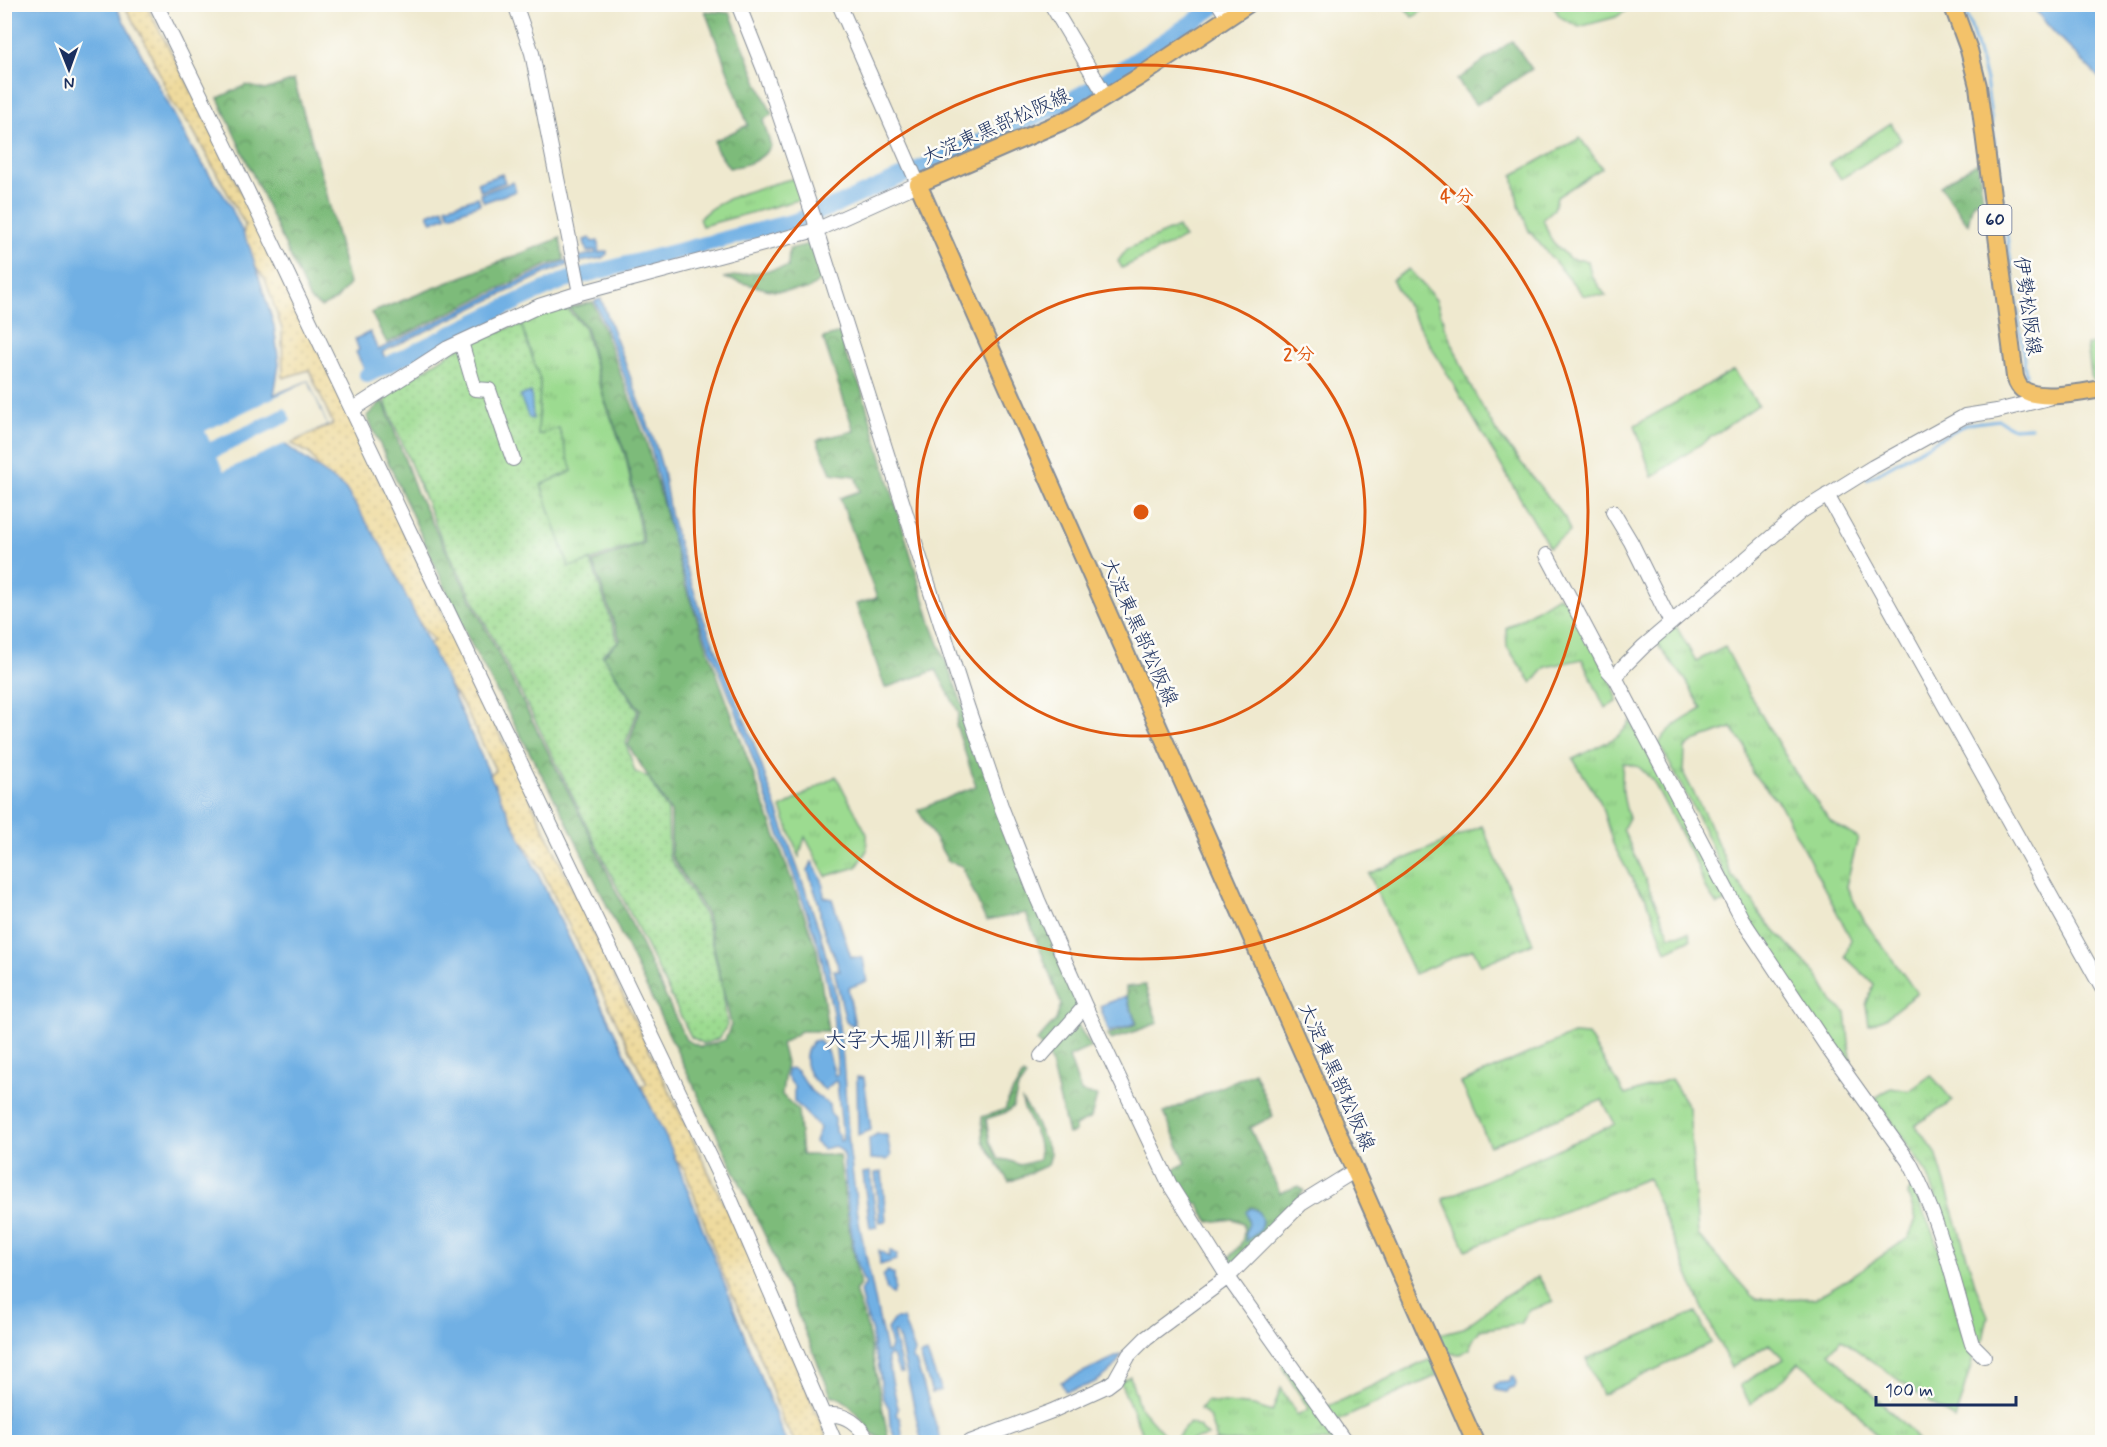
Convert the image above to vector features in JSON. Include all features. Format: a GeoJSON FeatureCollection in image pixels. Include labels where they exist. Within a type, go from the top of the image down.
{"type":"FeatureCollection","features":[{"type":"Feature","properties":{"kind":"main road","name":"大淀東黒部松阪線"},"geometry":{"type":"LineString","coordinates":[[1248,4],[1224,12],[1102,90],[1075,116],[915,176],[1475,1443]]}},
{"type":"Feature","properties":{"kind":"main road","name":"伊勢松阪線"},"geometry":{"type":"LineString","coordinates":[[1952,4],[1969,50],[1978,86],[2018,386],[2038,395],[2069,394],[2103,389]]}},
{"type":"Feature","properties":{"kind":"street"},"geometry":{"type":"LineString","coordinates":[[156,4],[730,1198],[835,1443]]}},
{"type":"Feature","properties":{"kind":"street"},"geometry":{"type":"LineString","coordinates":[[515,4],[532,54],[579,291]]}},
{"type":"Feature","properties":{"kind":"street"},"geometry":{"type":"LineString","coordinates":[[738,4],[765,72],[814,220],[948,647],[1002,809],[1038,900],[1085,1006],[1170,1185],[1228,1277],[1345,1443]]}},
{"type":"Feature","properties":{"kind":"street"},"geometry":{"type":"LineString","coordinates":[[352,410],[448,348],[539,306],[579,291],[814,220],[915,176],[839,4]]}},
{"type":"Feature","properties":{"kind":"street"},"geometry":{"type":"LineString","coordinates":[[1051,4],[1102,90]]}},
{"type":"Feature","properties":{"kind":"street"},"geometry":{"type":"LineString","coordinates":[[461,342],[475,389],[489,390],[513,459]]}},
{"type":"Feature","properties":{"kind":"street"},"geometry":{"type":"LineString","coordinates":[[2004,409],[2012,401],[2015,377]]}},
{"type":"Feature","properties":{"kind":"street"},"geometry":{"type":"LineString","coordinates":[[1616,679],[1629,660],[1671,623],[1802,512],[1827,495],[1965,416],[2069,394]]}},
{"type":"Feature","properties":{"kind":"street"},"geometry":{"type":"LineString","coordinates":[[1827,495],[2103,988]]}},
{"type":"Feature","properties":{"kind":"street"},"geometry":{"type":"LineString","coordinates":[[1613,512],[1631,542],[1671,623]]}},
{"type":"Feature","properties":{"kind":"street"},"geometry":{"type":"LineString","coordinates":[[1547,555],[1608,670],[1616,679],[1742,919],[1827,1047],[1910,1164],[1933,1215],[1972,1344],[1984,1356]]}},
{"type":"Feature","properties":{"kind":"street"},"geometry":{"type":"LineString","coordinates":[[1041,1056],[1085,1006]]}},
{"type":"Feature","properties":{"kind":"street"},"geometry":{"type":"LineString","coordinates":[[970,1443],[1052,1412],[1107,1386],[1114,1380],[1129,1355],[1136,1348],[1228,1277],[1301,1204],[1354,1171]]}},
{"type":"Feature","properties":{"kind":"street"},"geometry":{"type":"LineString","coordinates":[[825,1416],[833,1414],[859,1426],[869,1443]]}},
{"type":"Feature","properties":{"kind":"green space"},"geometry":{"type":"Polygon","coordinates":[[[1402,5],[1431,5],[1413,17],[1402,5]]]}},
{"type":"Feature","properties":{"kind":"green space"},"geometry":{"type":"Polygon","coordinates":[[[1558,5],[1634,5],[1616,17],[1579,27],[1560,17],[1554,8],[1558,5]]]}},
{"type":"Feature","properties":{"kind":"green space"},"geometry":{"type":"Polygon","coordinates":[[[705,11],[730,13],[772,114],[763,120],[771,146],[762,156],[742,166],[729,168],[716,149],[714,141],[748,125],[705,11]]]}},
{"type":"Feature","properties":{"kind":"green space"},"geometry":{"type":"Polygon","coordinates":[[[1512,41],[1532,69],[1476,105],[1457,80],[1512,41]]]}},
{"type":"Feature","properties":{"kind":"green space"},"geometry":{"type":"Polygon","coordinates":[[[294,80],[324,183],[349,284],[336,300],[321,307],[310,300],[218,98],[246,85],[265,90],[294,80]]]}},
{"type":"Feature","properties":{"kind":"green space"},"geometry":{"type":"Polygon","coordinates":[[[1891,123],[1901,140],[1841,179],[1829,163],[1891,123]]]}},
{"type":"Feature","properties":{"kind":"green space"},"geometry":{"type":"Polygon","coordinates":[[[1580,138],[1602,168],[1557,197],[1554,209],[1543,219],[1551,240],[1570,259],[1588,261],[1591,275],[1606,296],[1583,295],[1529,231],[1518,203],[1513,175],[1580,138]]]}},
{"type":"Feature","properties":{"kind":"green space"},"geometry":{"type":"Polygon","coordinates":[[[1978,162],[1983,200],[1973,202],[1968,224],[1940,186],[1978,162]]]}},
{"type":"Feature","properties":{"kind":"green space"},"geometry":{"type":"Polygon","coordinates":[[[795,178],[802,199],[702,226],[699,219],[718,204],[757,188],[795,178]]]}},
{"type":"Feature","properties":{"kind":"green space"},"geometry":{"type":"Polygon","coordinates":[[[1178,227],[1184,238],[1122,268],[1118,261],[1127,249],[1178,227]]]}},
{"type":"Feature","properties":{"kind":"green space"},"geometry":{"type":"Polygon","coordinates":[[[560,238],[564,260],[547,265],[387,343],[371,313],[560,238]]]}},
{"type":"Feature","properties":{"kind":"green space"},"geometry":{"type":"Polygon","coordinates":[[[813,243],[825,277],[807,290],[774,291],[723,278],[788,267],[789,249],[813,243]]]}},
{"type":"Feature","properties":{"kind":"green space"},"geometry":{"type":"Polygon","coordinates":[[[1409,269],[1436,300],[1471,387],[1496,431],[1565,518],[1570,532],[1549,547],[1392,280],[1409,269]]]}},
{"type":"Feature","properties":{"kind":"green space"},"geometry":{"type":"Polygon","coordinates":[[[593,302],[646,441],[685,586],[817,950],[828,1031],[801,1031],[781,1044],[786,1062],[782,1095],[798,1110],[802,1155],[839,1155],[850,1235],[860,1285],[855,1291],[867,1327],[889,1442],[876,1436],[850,1406],[831,1395],[767,1240],[565,818],[469,640],[367,416],[383,400],[417,493],[586,827],[686,1040],[701,1047],[725,1040],[731,1025],[707,915],[671,855],[671,812],[628,745],[640,710],[603,656],[620,640],[593,562],[644,543],[627,458],[604,398],[586,327],[569,308],[593,302]]]}},
{"type":"Feature","properties":{"kind":"green space"},"geometry":{"type":"Polygon","coordinates":[[[565,307],[584,327],[604,399],[626,458],[642,542],[569,568],[541,485],[572,471],[538,435],[540,380],[521,324],[565,307]]]}},
{"type":"Feature","properties":{"kind":"green space"},"geometry":{"type":"Polygon","coordinates":[[[521,324],[540,380],[538,435],[559,428],[572,471],[541,485],[569,567],[591,561],[618,641],[602,655],[638,710],[626,743],[635,772],[648,777],[668,811],[669,856],[705,916],[723,991],[727,1025],[720,1038],[704,1044],[691,1037],[534,718],[440,535],[387,407],[385,395],[466,343],[521,324]]]}},
{"type":"Feature","properties":{"kind":"green space"},"geometry":{"type":"Polygon","coordinates":[[[840,333],[846,356],[861,388],[932,626],[1080,1004],[1072,1015],[1091,1047],[1069,1057],[1081,1092],[1097,1096],[1091,1118],[1075,1126],[1075,1132],[1068,1134],[1050,1060],[1037,1041],[1056,1020],[1061,1004],[1026,913],[986,921],[962,866],[948,861],[918,810],[976,786],[956,725],[959,713],[936,670],[885,688],[856,604],[877,598],[840,498],[860,491],[855,476],[831,473],[817,440],[854,431],[823,338],[840,333]]]}},
{"type":"Feature","properties":{"kind":"green space"},"geometry":{"type":"Polygon","coordinates":[[[2102,343],[2102,380],[2092,380],[2087,345],[2102,343]]]}},
{"type":"Feature","properties":{"kind":"green space"},"geometry":{"type":"Polygon","coordinates":[[[1734,370],[1758,405],[1652,477],[1635,425],[1734,370]]]}},
{"type":"Feature","properties":{"kind":"green space"},"geometry":{"type":"Polygon","coordinates":[[[1558,596],[1567,601],[1611,681],[1617,702],[1605,708],[1582,659],[1546,667],[1532,683],[1507,647],[1506,628],[1558,596]]]}},
{"type":"Feature","properties":{"kind":"green space"},"geometry":{"type":"Polygon","coordinates":[[[1676,626],[1696,661],[1725,647],[1752,699],[1795,772],[1831,822],[1858,838],[1846,886],[1865,922],[1917,993],[1885,1018],[1869,1025],[1866,1005],[1874,984],[1845,957],[1851,939],[1780,804],[1752,773],[1745,746],[1732,728],[1696,740],[1685,748],[1684,774],[1731,874],[1752,900],[1761,916],[1817,975],[1833,1002],[1846,1013],[1851,1062],[1834,1050],[1743,915],[1694,809],[1659,744],[1672,728],[1702,709],[1685,679],[1656,643],[1676,626]]]}},
{"type":"Feature","properties":{"kind":"green space"},"geometry":{"type":"Polygon","coordinates":[[[1631,721],[1725,902],[1717,905],[1704,886],[1697,865],[1653,781],[1639,767],[1623,763],[1623,791],[1629,818],[1623,829],[1670,936],[1689,933],[1691,939],[1666,951],[1646,898],[1635,885],[1613,844],[1600,801],[1573,759],[1619,736],[1631,721]]]}},
{"type":"Feature","properties":{"kind":"green space"},"geometry":{"type":"Polygon","coordinates":[[[836,776],[867,834],[867,850],[857,867],[826,876],[805,837],[799,857],[781,808],[836,776]]]}},
{"type":"Feature","properties":{"kind":"green space"},"geometry":{"type":"Polygon","coordinates":[[[1482,826],[1533,943],[1481,965],[1473,949],[1414,974],[1369,874],[1482,826]]]}},
{"type":"Feature","properties":{"kind":"green space"},"geometry":{"type":"Polygon","coordinates":[[[1145,985],[1158,1023],[1111,1040],[1107,1035],[1137,1024],[1126,994],[1126,987],[1145,985]]]}},
{"type":"Feature","properties":{"kind":"green space"},"geometry":{"type":"Polygon","coordinates":[[[1573,1034],[1588,1035],[1625,1095],[1671,1079],[1689,1107],[1698,1235],[1757,1299],[1815,1298],[1908,1238],[1916,1220],[1908,1194],[1912,1186],[1936,1240],[1963,1334],[1973,1358],[1955,1420],[1841,1339],[1829,1353],[1911,1431],[1918,1442],[1883,1442],[1844,1398],[1799,1362],[1785,1378],[1750,1404],[1740,1385],[1784,1359],[1769,1344],[1731,1368],[1698,1298],[1648,1178],[1466,1250],[1443,1199],[1615,1124],[1602,1100],[1490,1146],[1461,1083],[1573,1034]]]}},
{"type":"Feature","properties":{"kind":"green space"},"geometry":{"type":"Polygon","coordinates":[[[1254,1072],[1273,1116],[1250,1128],[1280,1193],[1298,1186],[1304,1191],[1229,1270],[1224,1262],[1242,1241],[1243,1223],[1233,1219],[1209,1222],[1198,1204],[1184,1200],[1169,1172],[1186,1163],[1164,1113],[1254,1072]]]}},
{"type":"Feature","properties":{"kind":"green space"},"geometry":{"type":"Polygon","coordinates":[[[1023,1075],[1026,1077],[1018,1088],[1013,1107],[1007,1112],[986,1119],[990,1142],[998,1159],[1020,1165],[1039,1160],[1040,1151],[1036,1135],[1022,1101],[1029,1110],[1051,1154],[1048,1165],[1009,1182],[983,1141],[982,1117],[1006,1109],[1007,1101],[1023,1075]]]}},
{"type":"Feature","properties":{"kind":"green space"},"geometry":{"type":"Polygon","coordinates":[[[1931,1075],[1953,1101],[1915,1125],[1936,1153],[1976,1287],[1988,1316],[1983,1340],[1976,1344],[1947,1250],[1952,1243],[1927,1173],[1875,1098],[1891,1088],[1909,1091],[1931,1075]]]}},
{"type":"Feature","properties":{"kind":"green space"},"geometry":{"type":"Polygon","coordinates":[[[1538,1276],[1554,1302],[1527,1311],[1522,1323],[1480,1330],[1471,1342],[1470,1349],[1460,1354],[1443,1353],[1433,1336],[1463,1328],[1491,1305],[1538,1276]]]}},
{"type":"Feature","properties":{"kind":"green space"},"geometry":{"type":"Polygon","coordinates":[[[1696,1312],[1711,1343],[1602,1395],[1586,1359],[1696,1312]]]}},
{"type":"Feature","properties":{"kind":"green space"},"geometry":{"type":"Polygon","coordinates":[[[1431,1359],[1438,1375],[1335,1422],[1326,1407],[1431,1359]]]}},
{"type":"Feature","properties":{"kind":"green space"},"geometry":{"type":"Polygon","coordinates":[[[1283,1361],[1339,1442],[1213,1442],[1217,1441],[1209,1417],[1200,1409],[1206,1401],[1254,1406],[1272,1412],[1281,1388],[1297,1415],[1309,1409],[1282,1367],[1283,1361]]]}},
{"type":"Feature","properties":{"kind":"green space"},"geometry":{"type":"Polygon","coordinates":[[[1130,1376],[1139,1406],[1171,1442],[1146,1442],[1120,1382],[1130,1376]]]}},
{"type":"Feature","properties":{"kind":"green space"},"geometry":{"type":"Polygon","coordinates":[[[1189,1423],[1199,1427],[1208,1436],[1191,1442],[1173,1442],[1189,1423]]]}},
{"type":"Feature","properties":{"kind":"sand"},"geometry":{"type":"Polygon","coordinates":[[[124,5],[146,5],[184,76],[314,341],[617,983],[751,1260],[829,1442],[795,1442],[782,1420],[762,1361],[723,1274],[685,1170],[620,1098],[647,1084],[541,869],[481,779],[496,771],[462,703],[420,649],[434,641],[390,585],[370,547],[310,454],[291,443],[333,424],[309,370],[283,378],[282,329],[265,279],[241,249],[245,225],[190,125],[173,104],[148,48],[124,5]]]}},
{"type":"Feature","properties":{"kind":"water"},"geometry":{"type":"Polygon","coordinates":[[[5,5],[115,5],[193,150],[229,203],[250,248],[274,326],[279,364],[274,395],[308,381],[327,425],[283,443],[345,488],[384,550],[496,788],[672,1150],[786,1442],[5,1442],[5,5]]]}},
{"type":"Feature","properties":{"kind":"water"},"geometry":{"type":"Polygon","coordinates":[[[2032,5],[2102,5],[2102,81],[2056,35],[2032,5]]]}},
{"type":"Feature","properties":{"kind":"water"},"geometry":{"type":"Polygon","coordinates":[[[502,174],[505,182],[481,191],[477,183],[502,174]]]}},
{"type":"Feature","properties":{"kind":"water"},"geometry":{"type":"Polygon","coordinates":[[[513,182],[516,191],[484,202],[480,194],[513,182]]]}},
{"type":"Feature","properties":{"kind":"water"},"geometry":{"type":"Polygon","coordinates":[[[478,197],[480,204],[450,215],[446,207],[478,197]]]}},
{"type":"Feature","properties":{"kind":"water"},"geometry":{"type":"Polygon","coordinates":[[[443,208],[447,216],[432,222],[428,214],[443,208]]]}},
{"type":"Feature","properties":{"kind":"water"},"geometry":{"type":"Polygon","coordinates":[[[590,238],[592,242],[598,241],[599,253],[607,251],[607,254],[602,258],[580,262],[579,257],[596,253],[595,250],[587,252],[584,240],[590,238]]]}},
{"type":"Feature","properties":{"kind":"water"},"geometry":{"type":"Polygon","coordinates":[[[566,261],[568,265],[548,272],[382,352],[390,367],[368,377],[356,352],[359,350],[355,339],[370,332],[378,350],[547,268],[566,261]]]}},
{"type":"Feature","properties":{"kind":"water"},"geometry":{"type":"Polygon","coordinates":[[[601,299],[655,443],[681,553],[704,620],[751,736],[820,932],[835,992],[843,1060],[849,1147],[859,1223],[886,1352],[889,1352],[891,1346],[887,1329],[894,1319],[903,1319],[915,1352],[912,1359],[916,1362],[941,1441],[924,1442],[921,1439],[900,1342],[894,1332],[903,1373],[899,1373],[890,1355],[887,1357],[898,1409],[896,1415],[900,1418],[903,1442],[894,1442],[896,1441],[890,1425],[889,1408],[883,1397],[878,1362],[873,1348],[872,1332],[860,1291],[866,1284],[861,1275],[853,1242],[843,1152],[835,1146],[823,1149],[815,1142],[820,1128],[794,1101],[794,1086],[787,1077],[787,1070],[791,1068],[797,1071],[811,1091],[829,1105],[830,1112],[835,1119],[835,1132],[839,1135],[840,1141],[843,1140],[837,1082],[835,1081],[825,1090],[810,1074],[806,1061],[806,1055],[813,1041],[819,1040],[829,1054],[835,1076],[838,1074],[833,1013],[819,947],[736,711],[690,595],[672,537],[649,439],[595,301],[601,299]]]}},
{"type":"Feature","properties":{"kind":"water"},"geometry":{"type":"Polygon","coordinates":[[[531,392],[533,419],[529,418],[520,396],[531,392]]]}},
{"type":"Feature","properties":{"kind":"water"},"geometry":{"type":"Polygon","coordinates":[[[812,862],[822,880],[824,897],[832,899],[851,957],[863,958],[867,981],[848,988],[855,1026],[846,1022],[834,970],[840,971],[821,922],[819,904],[808,871],[812,862]]]}},
{"type":"Feature","properties":{"kind":"water"},"geometry":{"type":"Polygon","coordinates":[[[1126,996],[1136,1023],[1109,1032],[1100,1006],[1126,996]]]}},
{"type":"Feature","properties":{"kind":"water"},"geometry":{"type":"Polygon","coordinates":[[[857,1077],[864,1078],[871,1130],[858,1135],[857,1077]]]}},
{"type":"Feature","properties":{"kind":"water"},"geometry":{"type":"Polygon","coordinates":[[[877,1134],[887,1135],[891,1156],[887,1160],[870,1159],[869,1139],[877,1134]]]}},
{"type":"Feature","properties":{"kind":"water"},"geometry":{"type":"Polygon","coordinates":[[[870,1172],[877,1227],[870,1228],[863,1173],[870,1172]]]}},
{"type":"Feature","properties":{"kind":"water"},"geometry":{"type":"Polygon","coordinates":[[[882,1172],[886,1221],[880,1222],[875,1173],[882,1172]]]}},
{"type":"Feature","properties":{"kind":"water"},"geometry":{"type":"Polygon","coordinates":[[[1251,1208],[1259,1214],[1261,1225],[1258,1232],[1246,1241],[1249,1223],[1246,1212],[1251,1208]]]}},
{"type":"Feature","properties":{"kind":"water"},"geometry":{"type":"Polygon","coordinates":[[[879,1250],[889,1257],[890,1250],[897,1255],[896,1260],[880,1265],[879,1250]]]}},
{"type":"Feature","properties":{"kind":"water"},"geometry":{"type":"Polygon","coordinates":[[[888,1271],[894,1274],[895,1289],[892,1295],[887,1290],[883,1276],[888,1271]]]}},
{"type":"Feature","properties":{"kind":"water"},"geometry":{"type":"Polygon","coordinates":[[[927,1353],[941,1391],[932,1393],[920,1355],[927,1353]]]}},
{"type":"Feature","properties":{"kind":"water"},"geometry":{"type":"Polygon","coordinates":[[[1122,1354],[1112,1369],[1099,1380],[1065,1391],[1061,1382],[1122,1354]]]}},
{"type":"Feature","properties":{"kind":"water"},"geometry":{"type":"Polygon","coordinates":[[[1511,1377],[1514,1377],[1515,1387],[1509,1388],[1506,1392],[1496,1390],[1494,1386],[1497,1383],[1510,1382],[1511,1377]]]}},
{"type":"Feature","properties":{"kind":"pier"},"geometry":{"type":"Polygon","coordinates":[[[308,381],[327,425],[224,471],[217,457],[291,421],[288,412],[285,408],[210,442],[205,431],[308,381]]]}},
{"type":"Feature","properties":{"kind":"waterway"},"geometry":{"type":"LineString","coordinates":[[367,375],[565,280],[795,221],[839,204],[1055,108],[1103,82],[1219,4]]}},
{"type":"Feature","properties":{"kind":"waterway"},"geometry":{"type":"LineString","coordinates":[[1962,4],[1986,80],[2026,375]]}},
{"type":"Feature","properties":{"kind":"waterway"},"geometry":{"type":"LineString","coordinates":[[1867,479],[1966,424],[1999,420],[2013,428],[2031,427]]}},
{"type":"Feature","properties":{"kind":"waterway"},"geometry":{"type":"LineString","coordinates":[[2059,926],[2086,973]]}},
{"type":"Feature","properties":{"kind":"waterway"},"geometry":{"type":"LineString","coordinates":[[2096,990],[2102,1002]]}},
{"type":"Feature","properties":{"kind":"district","name":"大字大堀川新田"},"geometry":{"type":"Point","coordinates":[901,1041]}}]}
